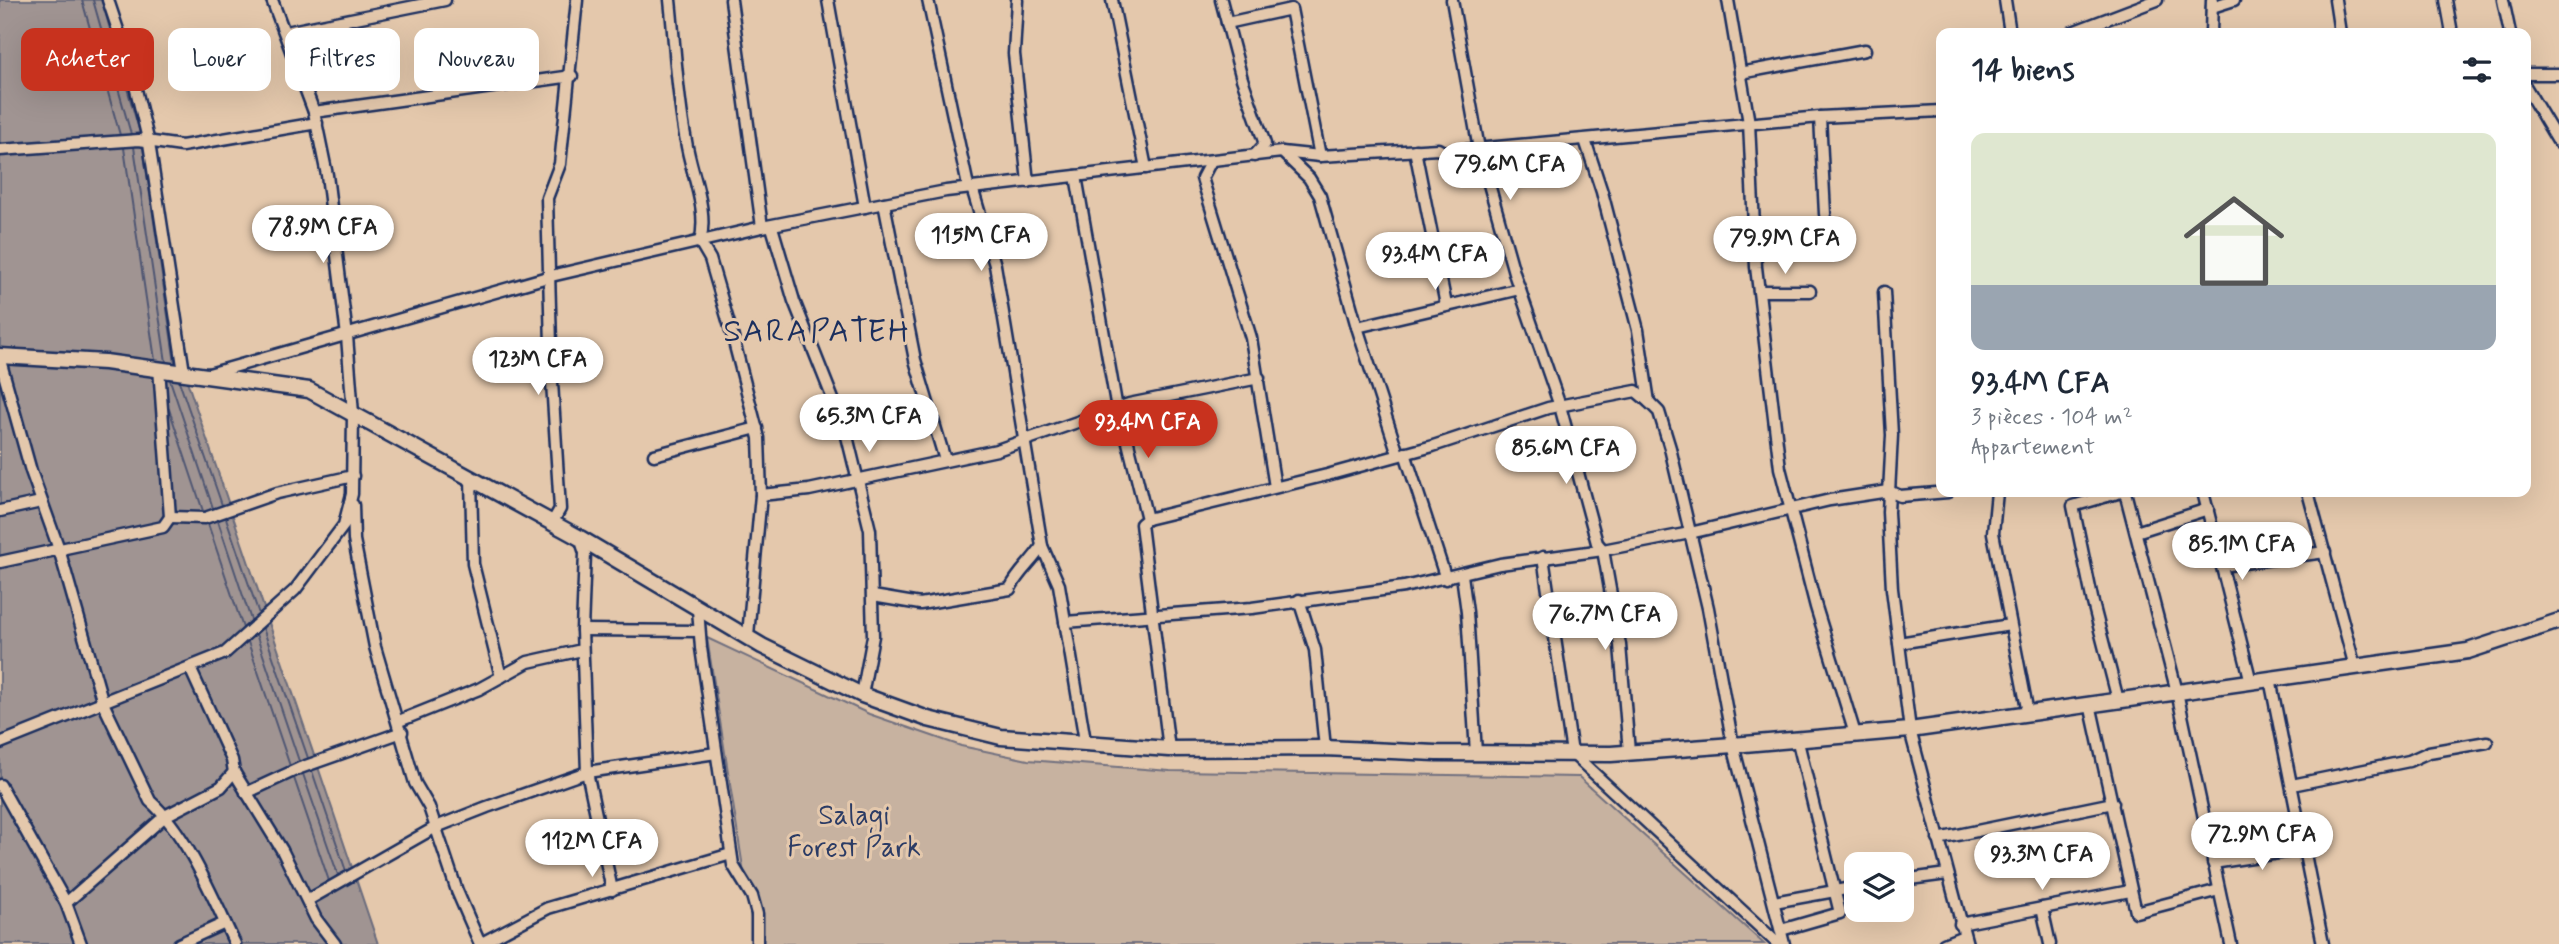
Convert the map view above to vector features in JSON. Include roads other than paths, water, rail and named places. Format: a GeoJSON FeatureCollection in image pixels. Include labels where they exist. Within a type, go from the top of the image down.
{"type":"FeatureCollection","features":[{"type":"Feature","properties":{"kind":"street"},"geometry":{"type":"LineString","coordinates":[[108,0],[131,69],[149,143],[184,372]]}},
{"type":"Feature","properties":{"kind":"street"},"geometry":{"type":"LineString","coordinates":[[272,0],[285,30]]}},
{"type":"Feature","properties":{"kind":"street"},"geometry":{"type":"LineString","coordinates":[[306,28],[445,0]]}},
{"type":"Feature","properties":{"kind":"street"},"geometry":{"type":"LineString","coordinates":[[552,523],[560,509],[558,434],[552,382],[547,198],[560,164],[572,76],[577,0]]}},
{"type":"Feature","properties":{"kind":"street"},"geometry":{"type":"LineString","coordinates":[[670,0],[686,142],[704,228],[700,242],[709,259],[721,297],[757,428],[761,495],[748,635]]}},
{"type":"Feature","properties":{"kind":"street"},"geometry":{"type":"LineString","coordinates":[[731,0],[767,227],[846,432],[860,478],[870,530],[873,636],[862,695]]}},
{"type":"Feature","properties":{"kind":"street"},"geometry":{"type":"LineString","coordinates":[[828,0],[865,207]]}},
{"type":"Feature","properties":{"kind":"street"},"geometry":{"type":"LineString","coordinates":[[928,0],[968,186],[973,191],[995,265],[1042,547],[1059,585],[1085,741]]}},
{"type":"Feature","properties":{"kind":"street"},"geometry":{"type":"LineString","coordinates":[[1017,0],[1014,54],[1028,182]]}},
{"type":"Feature","properties":{"kind":"street"},"geometry":{"type":"LineString","coordinates":[[1112,0],[1146,168]]}},
{"type":"Feature","properties":{"kind":"street"},"geometry":{"type":"LineString","coordinates":[[1221,0],[1242,79],[1265,144],[1254,156]]}},
{"type":"Feature","properties":{"kind":"street"},"geometry":{"type":"LineString","coordinates":[[1452,0],[1479,149],[1520,289],[1560,406],[1597,543],[1603,550],[1620,645],[1629,752]]}},
{"type":"Feature","properties":{"kind":"street"},"geometry":{"type":"LineString","coordinates":[[1728,0],[1749,123],[1759,291],[1780,468],[1816,607],[1855,734]]}},
{"type":"Feature","properties":{"kind":"street"},"geometry":{"type":"LineString","coordinates":[[2005,0],[2009,28]]}},
{"type":"Feature","properties":{"kind":"street"},"geometry":{"type":"LineString","coordinates":[[2083,28],[2157,0]]}},
{"type":"Feature","properties":{"kind":"street"},"geometry":{"type":"LineString","coordinates":[[2211,28],[2212,4],[2234,0]]}},
{"type":"Feature","properties":{"kind":"street"},"geometry":{"type":"LineString","coordinates":[[2335,0],[2339,28]]}},
{"type":"Feature","properties":{"kind":"street"},"geometry":{"type":"LineString","coordinates":[[2446,0],[2451,28]]}},
{"type":"Feature","properties":{"kind":"street"},"geometry":{"type":"LineString","coordinates":[[2503,0],[2509,28]]}},
{"type":"Feature","properties":{"kind":"street"},"geometry":{"type":"LineString","coordinates":[[1227,23],[1291,9],[1320,156]]}},
{"type":"Feature","properties":{"kind":"street"},"geometry":{"type":"LineString","coordinates":[[1740,73],[1865,50]]}},
{"type":"Feature","properties":{"kind":"street"},"geometry":{"type":"LineString","coordinates":[[2531,74],[2559,74]]}},
{"type":"Feature","properties":{"kind":"street"},"geometry":{"type":"LineString","coordinates":[[0,150],[139,140],[182,146],[316,118],[572,76]]}},
{"type":"Feature","properties":{"kind":"street"},"geometry":{"type":"LineString","coordinates":[[307,91],[316,118],[348,336],[353,414],[354,540],[362,586],[375,647],[399,721],[415,783],[436,827],[457,891],[480,944],[548,908],[731,854]]}},
{"type":"Feature","properties":{"kind":"street"},"geometry":{"type":"LineString","coordinates":[[2531,96],[2559,143]]}},
{"type":"Feature","properties":{"kind":"street"},"geometry":{"type":"LineString","coordinates":[[205,375],[551,276],[767,227],[946,191],[973,191],[1282,152],[1320,156],[1479,149],[1820,117],[1936,111]]}},
{"type":"Feature","properties":{"kind":"street"},"geometry":{"type":"LineString","coordinates":[[1820,117],[1825,214]]}},
{"type":"Feature","properties":{"kind":"street"},"geometry":{"type":"LineString","coordinates":[[1585,140],[1602,191],[1638,330],[1649,401]]}},
{"type":"Feature","properties":{"kind":"street"},"geometry":{"type":"LineString","coordinates":[[1415,150],[1446,305]]}},
{"type":"Feature","properties":{"kind":"street"},"geometry":{"type":"LineString","coordinates":[[1282,152],[1310,178],[1320,196],[1357,327],[1446,579]]}},
{"type":"Feature","properties":{"kind":"street"},"geometry":{"type":"LineString","coordinates":[[1211,161],[1202,178],[1237,289],[1259,378],[1275,487]]}},
{"type":"Feature","properties":{"kind":"street"},"geometry":{"type":"LineString","coordinates":[[1076,176],[1117,409],[1122,418],[1147,519]]}},
{"type":"Feature","properties":{"kind":"street"},"geometry":{"type":"LineString","coordinates":[[884,203],[915,360],[945,460]]}},
{"type":"Feature","properties":{"kind":"street"},"geometry":{"type":"LineString","coordinates":[[1357,327],[1520,289]]}},
{"type":"Feature","properties":{"kind":"street"},"geometry":{"type":"LineString","coordinates":[[1759,291],[1810,291]]}},
{"type":"Feature","properties":{"kind":"street"},"geometry":{"type":"LineString","coordinates":[[1884,292],[1892,435],[1889,491],[1892,576],[1910,730],[1966,940],[1944,944]]}},
{"type":"Feature","properties":{"kind":"street"},"geometry":{"type":"LineString","coordinates":[[235,944],[202,876],[164,816],[150,801],[103,703],[0,358],[159,368],[309,390],[580,538],[698,609],[748,635],[762,646],[862,695],[981,734],[1169,749],[1325,748],[1573,753],[1733,745],[1910,730],[2468,651],[2559,621]]}},
{"type":"Feature","properties":{"kind":"street"},"geometry":{"type":"LineString","coordinates":[[0,562],[163,527],[170,517],[159,368]]}},
{"type":"Feature","properties":{"kind":"street"},"geometry":{"type":"LineString","coordinates":[[761,495],[809,490],[997,450],[1117,409],[1259,378]]}},
{"type":"Feature","properties":{"kind":"street"},"geometry":{"type":"LineString","coordinates":[[1169,749],[1141,524],[1147,519],[1402,453],[1560,406],[1636,391],[1659,412],[1670,448],[1709,608],[1733,745],[1784,944]]}},
{"type":"Feature","properties":{"kind":"street"},"geometry":{"type":"LineString","coordinates":[[654,455],[757,428]]}},
{"type":"Feature","properties":{"kind":"street"},"geometry":{"type":"LineString","coordinates":[[170,517],[205,518],[276,493],[353,475]]}},
{"type":"Feature","properties":{"kind":"street"},"geometry":{"type":"LineString","coordinates":[[471,478],[473,564],[501,677]]}},
{"type":"Feature","properties":{"kind":"street"},"geometry":{"type":"LineString","coordinates":[[1065,622],[1142,614],[1151,618],[1252,608],[1446,579],[1500,564],[1603,550],[1690,533],[1740,519],[1830,500],[1889,491],[1900,496],[1936,493]]}},
{"type":"Feature","properties":{"kind":"street"},"geometry":{"type":"LineString","coordinates":[[0,743],[225,653],[295,590],[344,525],[352,494]]}},
{"type":"Feature","properties":{"kind":"street"},"geometry":{"type":"LineString","coordinates":[[1997,497],[1993,533],[2028,713]]}},
{"type":"Feature","properties":{"kind":"street"},"geometry":{"type":"LineString","coordinates":[[2105,497],[2073,506],[2093,603],[2118,700]]}},
{"type":"Feature","properties":{"kind":"street"},"geometry":{"type":"LineString","coordinates":[[2125,497],[2177,692],[2231,944]]}},
{"type":"Feature","properties":{"kind":"street"},"geometry":{"type":"LineString","coordinates":[[2204,497],[2251,682]]}},
{"type":"Feature","properties":{"kind":"street"},"geometry":{"type":"LineString","coordinates":[[2309,497],[2355,667]]}},
{"type":"Feature","properties":{"kind":"street"},"geometry":{"type":"LineString","coordinates":[[0,511],[41,502]]}},
{"type":"Feature","properties":{"kind":"street"},"geometry":{"type":"LineString","coordinates":[[2136,532],[2208,509]]}},
{"type":"Feature","properties":{"kind":"street"},"geometry":{"type":"LineString","coordinates":[[580,538],[585,553],[582,650],[587,772],[612,890]]}},
{"type":"Feature","properties":{"kind":"street"},"geometry":{"type":"LineString","coordinates":[[873,596],[920,604],[1010,589],[1017,575],[1031,564],[1042,547]]}},
{"type":"Feature","properties":{"kind":"street"},"geometry":{"type":"LineString","coordinates":[[2222,566],[2325,552]]}},
{"type":"Feature","properties":{"kind":"street"},"geometry":{"type":"LineString","coordinates":[[1543,557],[1573,753],[1778,944]]}},
{"type":"Feature","properties":{"kind":"street"},"geometry":{"type":"LineString","coordinates":[[1462,575],[1476,753]]}},
{"type":"Feature","properties":{"kind":"street"},"geometry":{"type":"LineString","coordinates":[[1299,600],[1315,650],[1325,748]]}},
{"type":"Feature","properties":{"kind":"street"},"geometry":{"type":"LineString","coordinates":[[698,609],[731,854],[733,865],[752,896],[757,914],[757,944]]}},
{"type":"Feature","properties":{"kind":"street"},"geometry":{"type":"LineString","coordinates":[[1899,643],[2010,625]]}},
{"type":"Feature","properties":{"kind":"street"},"geometry":{"type":"LineString","coordinates":[[582,630],[699,631]]}},
{"type":"Feature","properties":{"kind":"street"},"geometry":{"type":"LineString","coordinates":[[399,721],[501,677],[528,662],[582,650]]}},
{"type":"Feature","properties":{"kind":"street"},"geometry":{"type":"LineString","coordinates":[[190,668],[232,760],[234,772],[316,919],[334,944]]}},
{"type":"Feature","properties":{"kind":"street"},"geometry":{"type":"LineString","coordinates":[[2270,679],[2323,944]]}},
{"type":"Feature","properties":{"kind":"street"},"geometry":{"type":"LineString","coordinates":[[2090,704],[2136,912],[2219,890]]}},
{"type":"Feature","properties":{"kind":"street"},"geometry":{"type":"LineString","coordinates":[[246,793],[300,768],[401,732]]}},
{"type":"Feature","properties":{"kind":"street"},"geometry":{"type":"LineString","coordinates":[[1781,930],[1840,914],[1797,738]]}},
{"type":"Feature","properties":{"kind":"street"},"geometry":{"type":"LineString","coordinates":[[2292,785],[2409,761],[2429,752],[2487,742]]}},
{"type":"Feature","properties":{"kind":"street"},"geometry":{"type":"LineString","coordinates":[[307,900],[379,862],[436,827],[587,772],[716,753]]}},
{"type":"Feature","properties":{"kind":"street"},"geometry":{"type":"LineString","coordinates":[[66,903],[164,816],[221,787],[234,772]]}},
{"type":"Feature","properties":{"kind":"street"},"geometry":{"type":"LineString","coordinates":[[0,785],[66,903],[81,944]]}},
{"type":"Feature","properties":{"kind":"street"},"geometry":{"type":"LineString","coordinates":[[1938,839],[2113,803]]}},
{"type":"Feature","properties":{"kind":"street"},"geometry":{"type":"LineString","coordinates":[[2213,863],[2306,849]]}},
{"type":"Feature","properties":{"kind":"street"},"geometry":{"type":"LineString","coordinates":[[1914,878],[1947,874]]}},
{"type":"Feature","properties":{"kind":"street"},"geometry":{"type":"LineString","coordinates":[[1774,902],[1844,889]]}},
{"type":"Feature","properties":{"kind":"street"},"geometry":{"type":"LineString","coordinates":[[1960,924],[2130,891]]}},
{"type":"Feature","properties":{"kind":"street"},"geometry":{"type":"LineString","coordinates":[[2042,908],[2050,944]]}},
{"type":"Feature","properties":{"kind":"street"},"geometry":{"type":"LineString","coordinates":[[179,944],[225,923]]}},
{"type":"Feature","properties":{"kind":"water"},"geometry":{"type":"Polygon","coordinates":[[[0,0],[108,0],[116,28],[21,28],[21,91],[134,91],[149,143],[184,372],[378,944],[0,944],[0,0]]]}},
{"type":"Feature","properties":{"kind":"district","name":"SARAPATEH"},"geometry":{"type":"Point","coordinates":[817,330]}},
{"type":"Feature","properties":{"kind":"park label","name":"Salagi Forest Park"},"geometry":{"type":"Point","coordinates":[854,830]}}]}
